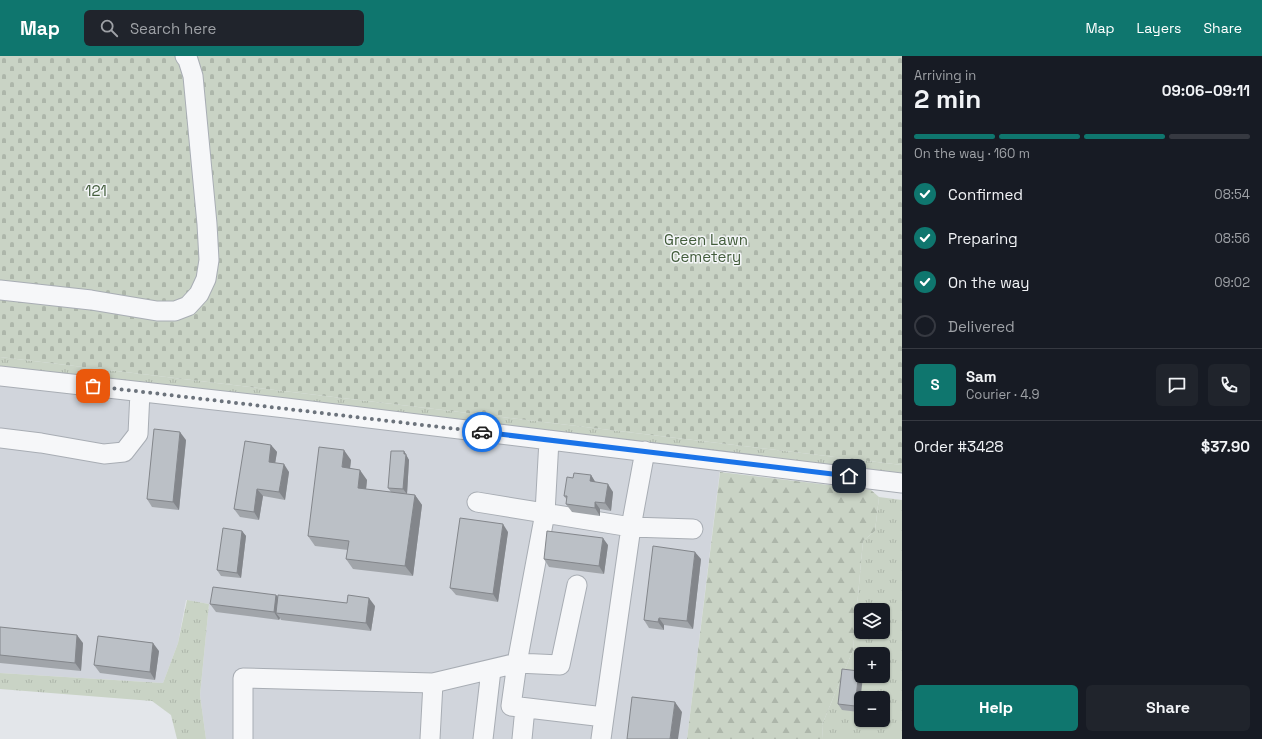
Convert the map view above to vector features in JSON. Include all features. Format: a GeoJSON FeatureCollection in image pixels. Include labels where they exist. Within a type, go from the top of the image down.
{"type":"FeatureCollection","features":[{"type":"Feature","properties":{"kind":"street"},"geometry":{"type":"LineString","coordinates":[[0,290],[91,300],[157,311],[175,311],[188,306],[199,294],[206,279],[209,260],[207,224],[193,76],[188,60],[185,56]]}},
{"type":"Feature","properties":{"kind":"street"},"geometry":{"type":"LineString","coordinates":[[0,376],[645,451],[902,483]]}},
{"type":"Feature","properties":{"kind":"street"},"geometry":{"type":"LineString","coordinates":[[0,438],[41,443],[104,454],[124,452],[138,434],[140,392]]}},
{"type":"Feature","properties":{"kind":"street"},"geometry":{"type":"LineString","coordinates":[[549,440],[545,513],[511,706],[604,717]]}},
{"type":"Feature","properties":{"kind":"street"},"geometry":{"type":"LineString","coordinates":[[601,739],[631,527],[645,451]]}},
{"type":"Feature","properties":{"kind":"street"},"geometry":{"type":"LineString","coordinates":[[477,502],[631,527],[693,528]]}},
{"type":"Feature","properties":{"kind":"street"},"geometry":{"type":"LineString","coordinates":[[244,739],[243,678],[433,683],[518,663],[560,665],[577,585]]}},
{"type":"Feature","properties":{"kind":"street"},"geometry":{"type":"LineString","coordinates":[[483,739],[491,670]]}},
{"type":"Feature","properties":{"kind":"street"},"geometry":{"type":"LineString","coordinates":[[430,739],[433,683]]}},
{"type":"Feature","properties":{"kind":"street"},"geometry":{"type":"LineString","coordinates":[[522,739],[525,708]]}},
{"type":"Feature","properties":{"kind":"shaded area"},"geometry":{"type":"Polygon","coordinates":[[[0,366],[722,453],[687,739],[206,739],[200,695],[209,604],[186,600],[178,643],[163,683],[0,673],[0,366]]]}},
{"type":"Feature","properties":{"kind":"green space","name":"Green Lawn Cemetery"},"geometry":{"type":"Polygon","coordinates":[[[0,56],[902,56],[902,465],[0,357],[0,56]]]}},
{"type":"Feature","properties":{"kind":"green space"},"geometry":{"type":"Polygon","coordinates":[[[0,357],[902,465],[902,475],[0,366],[0,357]]]}},
{"type":"Feature","properties":{"kind":"green space"},"geometry":{"type":"Polygon","coordinates":[[[720,472],[871,490],[879,497],[875,531],[863,541],[857,603],[854,603],[853,650],[822,725],[823,739],[687,739],[720,472]]]}},
{"type":"Feature","properties":{"kind":"green space"},"geometry":{"type":"Polygon","coordinates":[[[879,497],[902,500],[902,739],[823,739],[822,725],[853,650],[854,639],[890,639],[890,603],[857,603],[863,541],[875,531],[879,497]]]}},
{"type":"Feature","properties":{"kind":"green space"},"geometry":{"type":"Polygon","coordinates":[[[187,600],[209,604],[200,695],[206,739],[177,739],[171,715],[152,701],[0,689],[0,673],[163,683],[178,643],[187,600]]]}},
{"type":"Feature","properties":{"kind":"building"},"geometry":{"type":"Polygon","coordinates":[[[154,429],[180,432],[173,502],[147,499],[154,429]]]}},
{"type":"Feature","properties":{"kind":"building"},"geometry":{"type":"Polygon","coordinates":[[[245,441],[271,445],[269,462],[284,464],[279,492],[257,489],[254,512],[234,509],[245,441]]]}},
{"type":"Feature","properties":{"kind":"building"},"geometry":{"type":"Polygon","coordinates":[[[319,447],[344,450],[342,467],[360,470],[358,488],[415,495],[405,566],[346,559],[349,541],[308,536],[319,447]]]}},
{"type":"Feature","properties":{"kind":"building"},"geometry":{"type":"Polygon","coordinates":[[[391,451],[404,451],[404,454],[406,454],[403,489],[388,488],[391,451]]]}},
{"type":"Feature","properties":{"kind":"building"},"geometry":{"type":"Polygon","coordinates":[[[574,473],[591,475],[590,481],[608,484],[605,503],[595,502],[595,508],[566,504],[567,496],[564,496],[567,477],[573,478],[574,473]]]}},
{"type":"Feature","properties":{"kind":"building"},"geometry":{"type":"Polygon","coordinates":[[[460,518],[503,524],[493,594],[450,588],[460,518]]]}},
{"type":"Feature","properties":{"kind":"building"},"geometry":{"type":"Polygon","coordinates":[[[223,528],[242,531],[237,573],[217,570],[223,528]]]}},
{"type":"Feature","properties":{"kind":"building"},"geometry":{"type":"Polygon","coordinates":[[[547,531],[603,538],[599,566],[544,559],[547,531]]]}},
{"type":"Feature","properties":{"kind":"building"},"geometry":{"type":"Polygon","coordinates":[[[653,546],[695,552],[687,621],[659,618],[658,622],[644,620],[653,546]]]}},
{"type":"Feature","properties":{"kind":"building"},"geometry":{"type":"Polygon","coordinates":[[[213,587],[276,595],[274,612],[210,604],[213,587]]]}},
{"type":"Feature","properties":{"kind":"building"},"geometry":{"type":"Polygon","coordinates":[[[278,595],[347,603],[348,595],[369,598],[366,623],[276,613],[278,595]]]}},
{"type":"Feature","properties":{"kind":"building"},"geometry":{"type":"Polygon","coordinates":[[[0,627],[77,635],[75,663],[0,655],[0,627]]]}},
{"type":"Feature","properties":{"kind":"building"},"geometry":{"type":"Polygon","coordinates":[[[98,636],[153,643],[150,672],[94,665],[98,636]]]}},
{"type":"Feature","properties":{"kind":"building"},"geometry":{"type":"Polygon","coordinates":[[[842,669],[854,670],[854,683],[858,683],[857,691],[854,691],[854,706],[838,704],[842,669]]]}},
{"type":"Feature","properties":{"kind":"building"},"geometry":{"type":"Polygon","coordinates":[[[632,697],[675,702],[670,739],[627,739],[632,697]]]}},
{"type":"Feature","properties":{"kind":"way so far"},"geometry":{"type":"LineString","coordinates":[[93,386],[482,432]]}},
{"type":"Feature","properties":{"kind":"route"},"geometry":{"type":"LineString","coordinates":[[482,432],[849,476]]}},
{"type":"Feature","properties":{"kind":"park label","name":"121"},"geometry":{"type":"Point","coordinates":[96,191]}}]}
